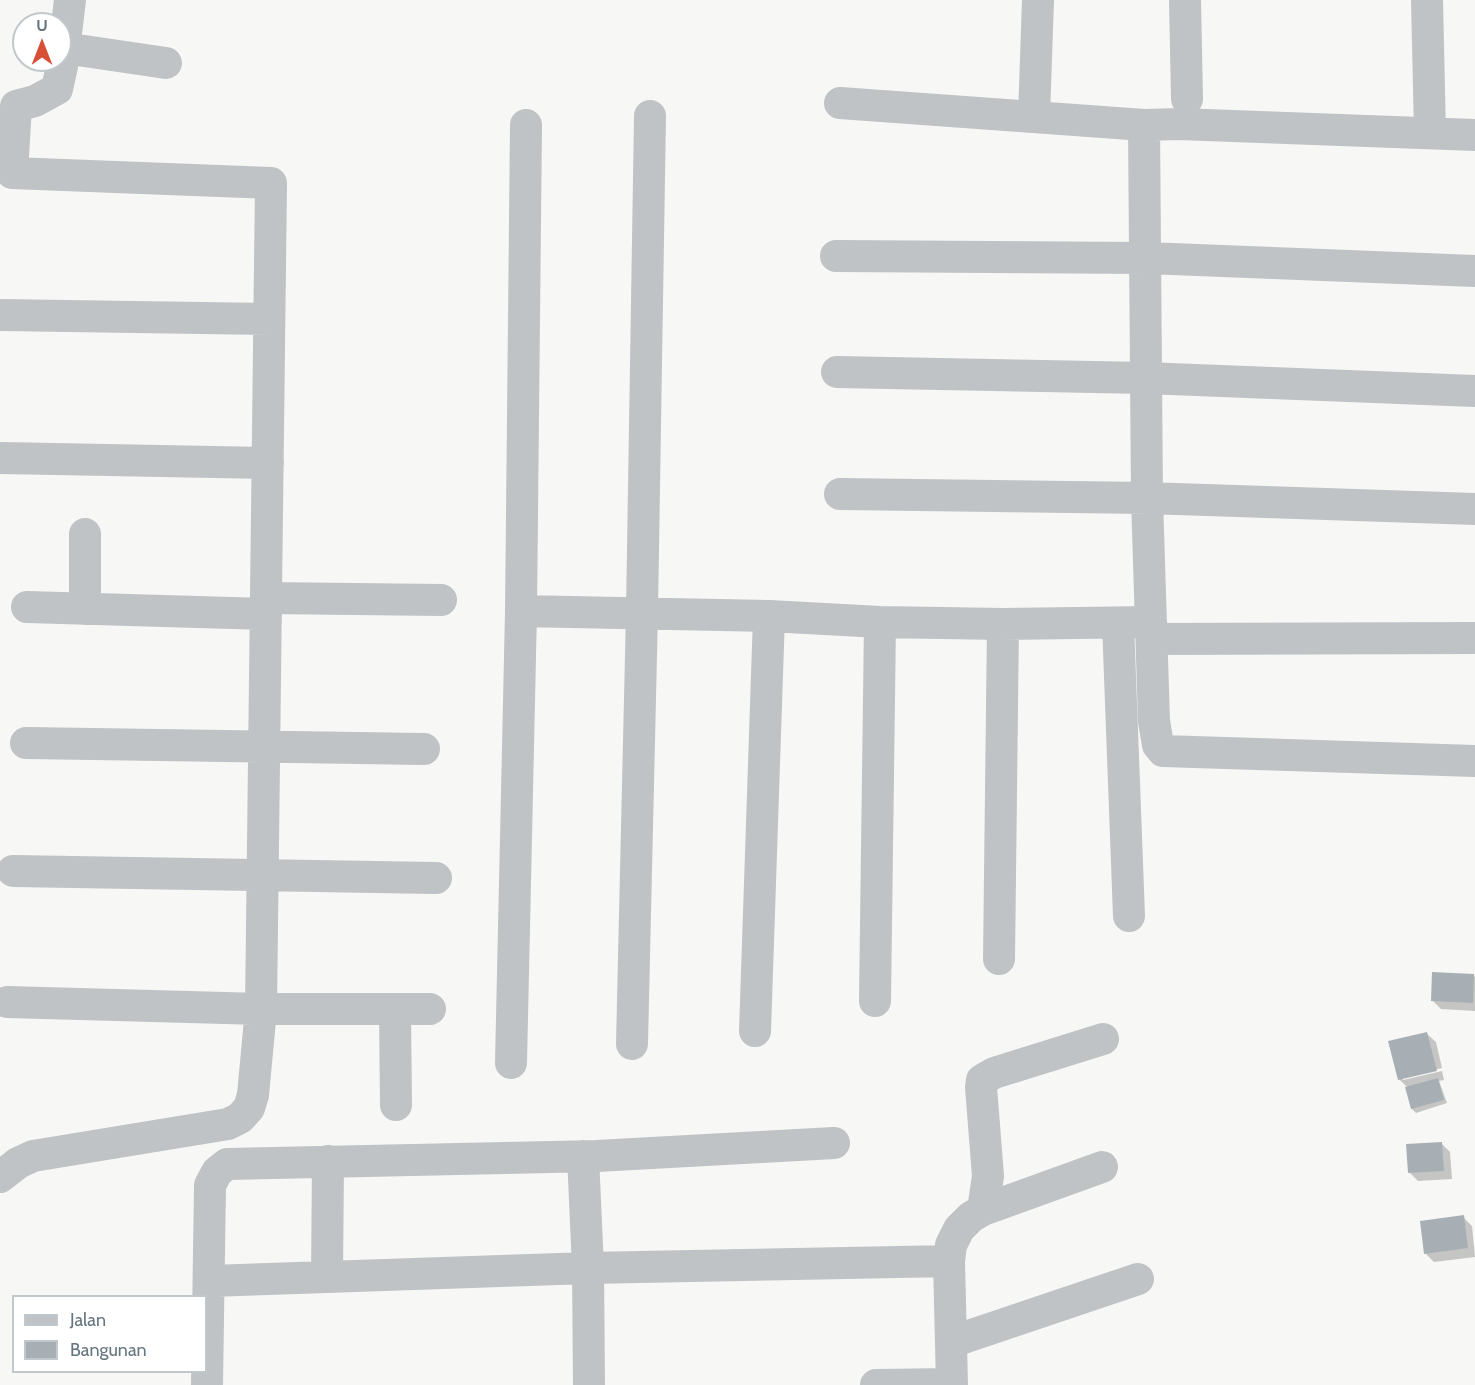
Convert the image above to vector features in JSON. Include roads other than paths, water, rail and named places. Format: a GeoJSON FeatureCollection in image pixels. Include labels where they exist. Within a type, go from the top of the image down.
{"type":"FeatureCollection","features":[{"type":"Feature","properties":{"kind":"street"},"geometry":{"type":"LineString","coordinates":[[1034,117],[1038,0]]}},
{"type":"Feature","properties":{"kind":"street"},"geometry":{"type":"LineString","coordinates":[[1185,0],[1187,99]]}},
{"type":"Feature","properties":{"kind":"street"},"geometry":{"type":"LineString","coordinates":[[1427,0],[1430,133]]}},
{"type":"Feature","properties":{"kind":"street"},"geometry":{"type":"LineString","coordinates":[[72,49],[166,63]]}},
{"type":"Feature","properties":{"kind":"street"},"geometry":{"type":"LineString","coordinates":[[0,1177],[18,1163],[33,1156],[228,1124],[240,1118],[249,1108],[253,1095],[261,1008],[271,183],[12,172],[16,106],[35,101],[57,89],[60,72]]}},
{"type":"Feature","properties":{"kind":"street"},"geometry":{"type":"LineString","coordinates":[[840,103],[1144,125],[1179,124],[1475,135]]}},
{"type":"Feature","properties":{"kind":"street"},"geometry":{"type":"LineString","coordinates":[[632,1044],[650,116]]}},
{"type":"Feature","properties":{"kind":"street"},"geometry":{"type":"LineString","coordinates":[[511,1063],[521,611],[526,125]]}},
{"type":"Feature","properties":{"kind":"street"},"geometry":{"type":"LineString","coordinates":[[1144,125],[1147,258],[1145,378],[1155,737],[1158,745],[1163,751],[1475,760]]}},
{"type":"Feature","properties":{"kind":"street"},"geometry":{"type":"LineString","coordinates":[[836,256],[1147,258],[1475,271]]}},
{"type":"Feature","properties":{"kind":"street"},"geometry":{"type":"LineString","coordinates":[[0,315],[270,319]]}},
{"type":"Feature","properties":{"kind":"street"},"geometry":{"type":"LineString","coordinates":[[837,372],[1145,378],[1475,391]]}},
{"type":"Feature","properties":{"kind":"street"},"geometry":{"type":"LineString","coordinates":[[0,458],[268,464]]}},
{"type":"Feature","properties":{"kind":"street"},"geometry":{"type":"LineString","coordinates":[[840,494],[1148,498],[1475,509]]}},
{"type":"Feature","properties":{"kind":"street"},"geometry":{"type":"LineString","coordinates":[[84,609],[86,534]]}},
{"type":"Feature","properties":{"kind":"street"},"geometry":{"type":"LineString","coordinates":[[27,607],[84,609],[266,606],[441,600]]}},
{"type":"Feature","properties":{"kind":"street"},"geometry":{"type":"LineString","coordinates":[[521,611],[642,612],[880,622],[1118,623],[1152,631],[1475,638]]}},
{"type":"Feature","properties":{"kind":"street"},"geometry":{"type":"LineString","coordinates":[[755,1031],[769,616]]}},
{"type":"Feature","properties":{"kind":"street"},"geometry":{"type":"LineString","coordinates":[[875,1001],[880,622]]}},
{"type":"Feature","properties":{"kind":"street"},"geometry":{"type":"LineString","coordinates":[[1118,623],[1129,916]]}},
{"type":"Feature","properties":{"kind":"street"},"geometry":{"type":"LineString","coordinates":[[999,959],[1003,624]]}},
{"type":"Feature","properties":{"kind":"street"},"geometry":{"type":"LineString","coordinates":[[26,743],[424,749]]}},
{"type":"Feature","properties":{"kind":"street"},"geometry":{"type":"LineString","coordinates":[[13,871],[436,878]]}},
{"type":"Feature","properties":{"kind":"street"},"geometry":{"type":"LineString","coordinates":[[7,1002],[261,1008],[430,1008]]}},
{"type":"Feature","properties":{"kind":"street"},"geometry":{"type":"LineString","coordinates":[[395,1008],[396,1105]]}},
{"type":"Feature","properties":{"kind":"street"},"geometry":{"type":"LineString","coordinates":[[983,1210],[988,1176],[982,1080],[994,1073],[1103,1039]]}},
{"type":"Feature","properties":{"kind":"street"},"geometry":{"type":"LineString","coordinates":[[207,1385],[210,1185],[217,1172],[227,1164],[583,1156],[834,1143]]}},
{"type":"Feature","properties":{"kind":"street"},"geometry":{"type":"LineString","coordinates":[[583,1156],[588,1268],[589,1385]]}},
{"type":"Feature","properties":{"kind":"street"},"geometry":{"type":"LineString","coordinates":[[327,1277],[328,1161]]}},
{"type":"Feature","properties":{"kind":"street"},"geometry":{"type":"LineString","coordinates":[[876,1385],[952,1384],[951,1245],[959,1229],[971,1217],[983,1210],[1102,1167]]}},
{"type":"Feature","properties":{"kind":"street"},"geometry":{"type":"LineString","coordinates":[[210,1281],[588,1268],[950,1261]]}},
{"type":"Feature","properties":{"kind":"street"},"geometry":{"type":"LineString","coordinates":[[951,1342],[1138,1279]]}}]}
